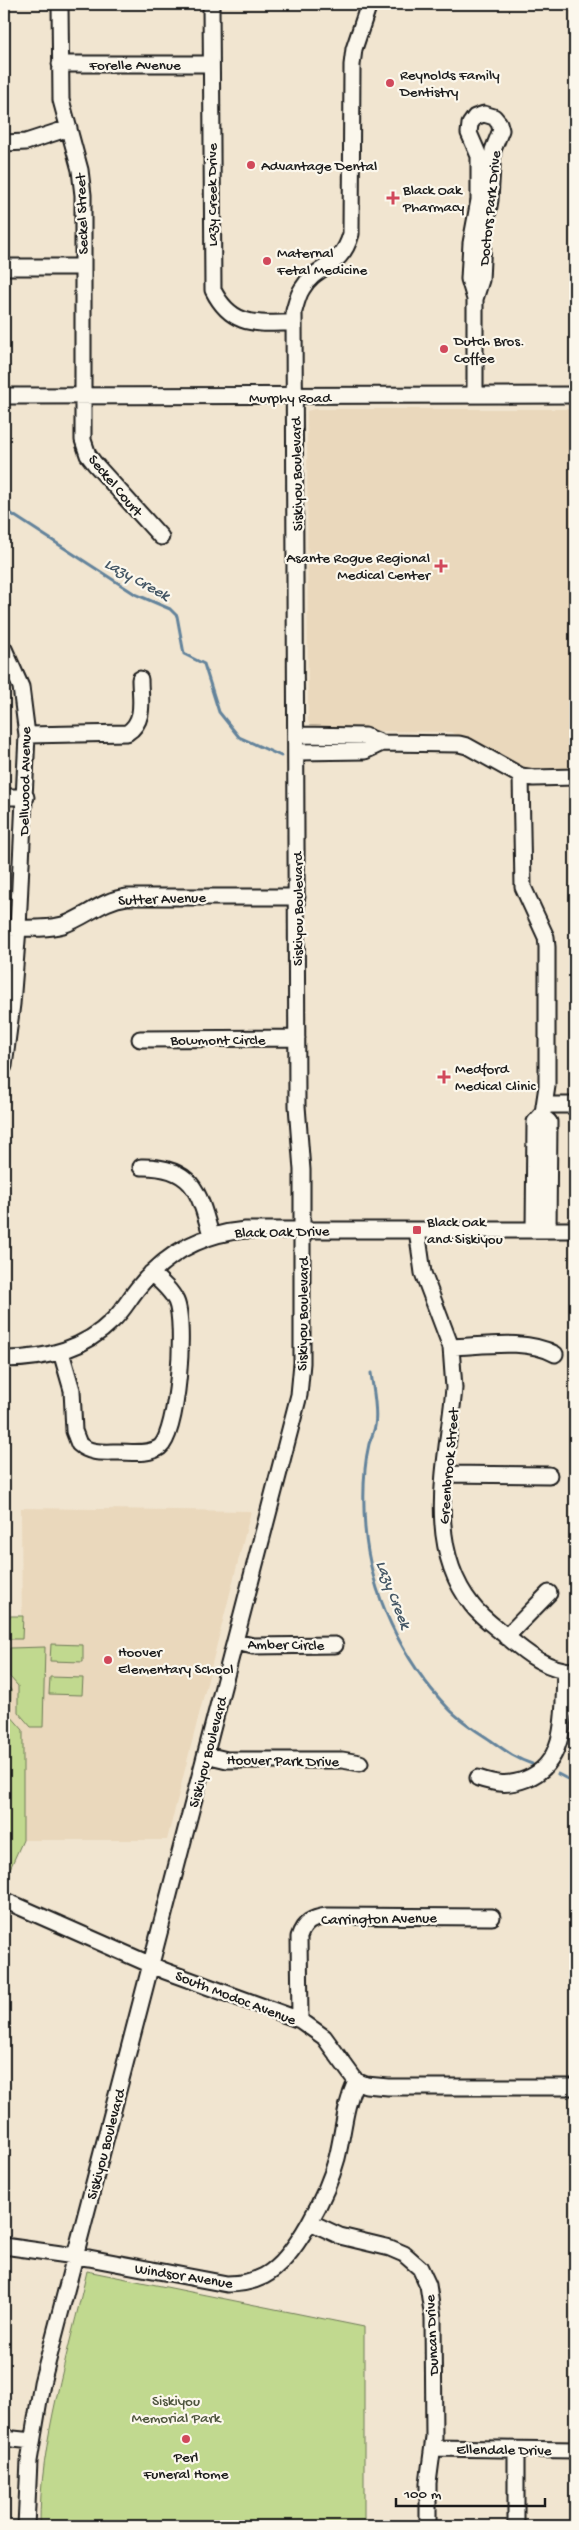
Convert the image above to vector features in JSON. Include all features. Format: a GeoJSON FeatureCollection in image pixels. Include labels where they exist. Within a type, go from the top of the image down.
{"type":"FeatureCollection","features":[{"type":"Feature","properties":{"kind":"street","name":"Seckel Street"},"geometry":{"type":"LineString","coordinates":[[60,4],[61,100],[80,170],[84,396]]}},
{"type":"Feature","properties":{"kind":"street","name":"Lazy Creek Drive"},"geometry":{"type":"LineString","coordinates":[[210,4],[213,290],[224,308],[241,320],[255,323],[294,323]]}},
{"type":"Feature","properties":{"kind":"street","name":"Siskiyou Boulevard"},"geometry":{"type":"LineString","coordinates":[[26,2526],[32,2441],[42,2383],[299,1395],[302,1363],[302,1230],[297,1038],[298,736],[294,311],[302,289],[309,279],[343,254],[351,234],[352,65],[356,41],[369,4]]}},
{"type":"Feature","properties":{"kind":"street","name":"Forelle Avenue"},"geometry":{"type":"LineString","coordinates":[[60,64],[210,64]]}},
{"type":"Feature","properties":{"kind":"street","name":"Doctors Park Drive"},"geometry":{"type":"LineString","coordinates":[[474,395],[475,299],[481,280],[483,240],[490,200],[493,150],[501,130],[499,123],[494,117],[484,114],[475,117],[470,124],[469,133],[479,156],[479,200],[470,243],[469,279],[475,299]]}},
{"type":"Feature","properties":{"kind":"street"},"geometry":{"type":"LineString","coordinates":[[4,143],[26,142],[69,128]]}},
{"type":"Feature","properties":{"kind":"street"},"geometry":{"type":"LineString","coordinates":[[4,267],[82,267]]}},
{"type":"Feature","properties":{"kind":"street","name":"Murphy Road"},"geometry":{"type":"LineString","coordinates":[[4,396],[295,397],[575,395]]}},
{"type":"Feature","properties":{"kind":"street","name":"Seckel Court"},"geometry":{"type":"LineString","coordinates":[[84,396],[83,440],[88,455],[162,537]]}},
{"type":"Feature","properties":{"kind":"street","name":"Dellwood Avenue"},"geometry":{"type":"LineString","coordinates":[[4,1066],[12,1004],[11,928],[26,797],[27,734],[21,687],[6,658]]}},
{"type":"Feature","properties":{"kind":"street"},"geometry":{"type":"LineString","coordinates":[[27,734],[126,733],[135,728],[140,720],[140,679]]}},
{"type":"Feature","properties":{"kind":"street"},"geometry":{"type":"LineString","coordinates":[[298,736],[365,736],[382,743],[438,743],[467,746],[521,776],[534,778],[575,777]]}},
{"type":"Feature","properties":{"kind":"street"},"geometry":{"type":"LineString","coordinates":[[298,752],[365,751],[382,743]]}},
{"type":"Feature","properties":{"kind":"street"},"geometry":{"type":"LineString","coordinates":[[521,776],[523,887],[546,937],[547,947],[546,1086],[543,1110],[535,1122],[541,1230]]}},
{"type":"Feature","properties":{"kind":"street"},"geometry":{"type":"LineString","coordinates":[[4,796],[26,797]]}},
{"type":"Feature","properties":{"kind":"street","name":"Sutter Avenue"},"geometry":{"type":"LineString","coordinates":[[11,928],[53,927],[64,924],[112,899],[127,897],[297,897]]}},
{"type":"Feature","properties":{"kind":"street","name":"Bowmont Circle"},"geometry":{"type":"LineString","coordinates":[[140,1039],[297,1038]]}},
{"type":"Feature","properties":{"kind":"street"},"geometry":{"type":"LineString","coordinates":[[543,1110],[575,1105]]}},
{"type":"Feature","properties":{"kind":"street"},"geometry":{"type":"LineString","coordinates":[[141,1168],[158,1167],[174,1171],[185,1177],[200,1198],[211,1235]]}},
{"type":"Feature","properties":{"kind":"street","name":"Black Oak Drive"},"geometry":{"type":"LineString","coordinates":[[4,1359],[43,1357],[61,1352],[88,1340],[113,1321],[151,1273],[182,1247],[211,1235],[245,1230],[575,1230]]}},
{"type":"Feature","properties":{"kind":"street","name":"Greenbrook Street"},"geometry":{"type":"LineString","coordinates":[[417,1230],[423,1273],[451,1347],[454,1388],[441,1513],[445,1544],[454,1572],[472,1605],[506,1637],[539,1661],[570,1671]]}},
{"type":"Feature","properties":{"kind":"street"},"geometry":{"type":"LineString","coordinates":[[61,1352],[72,1390],[74,1430],[79,1444],[95,1452],[149,1452],[161,1446],[165,1440],[175,1404],[180,1358],[181,1324],[176,1301],[170,1292],[151,1273]]}},
{"type":"Feature","properties":{"kind":"street"},"geometry":{"type":"LineString","coordinates":[[451,1347],[530,1346],[544,1348],[555,1354]]}},
{"type":"Feature","properties":{"kind":"street"},"geometry":{"type":"LineString","coordinates":[[446,1474],[549,1475]]}},
{"type":"Feature","properties":{"kind":"street"},"geometry":{"type":"LineString","coordinates":[[506,1637],[549,1593]]}},
{"type":"Feature","properties":{"kind":"street","name":"Amber Circle"},"geometry":{"type":"LineString","coordinates":[[236,1642],[253,1646],[335,1644]]}},
{"type":"Feature","properties":{"kind":"street"},"geometry":{"type":"LineString","coordinates":[[478,1778],[494,1784],[512,1784],[536,1775],[550,1763],[558,1744],[562,1726],[570,1671]]}},
{"type":"Feature","properties":{"kind":"street","name":"Hoover Park Drive"},"geometry":{"type":"LineString","coordinates":[[206,1755],[227,1760],[342,1760],[360,1764]]}},
{"type":"Feature","properties":{"kind":"street","name":"South Modoc Avenue"},"geometry":{"type":"LineString","coordinates":[[4,1900],[151,1965],[300,2020],[324,2037],[356,2080]]}},
{"type":"Feature","properties":{"kind":"street","name":"Carrington Avenue"},"geometry":{"type":"LineString","coordinates":[[300,2020],[299,1937],[302,1929],[312,1919],[327,1916],[492,1917]]}},
{"type":"Feature","properties":{"kind":"street"},"geometry":{"type":"LineString","coordinates":[[356,2080],[366,2085],[388,2087],[575,2087]]}},
{"type":"Feature","properties":{"kind":"street","name":"Windsor Avenue"},"geometry":{"type":"LineString","coordinates":[[4,2246],[76,2256],[226,2284],[241,2284],[265,2276],[286,2257],[310,2222],[331,2177],[345,2109],[356,2080]]}},
{"type":"Feature","properties":{"kind":"street","name":"Duncan Drive"},"geometry":{"type":"LineString","coordinates":[[310,2222],[340,2236],[390,2248],[404,2254],[420,2268],[428,2285],[434,2318],[433,2448],[428,2483],[428,2526]]}},
{"type":"Feature","properties":{"kind":"street"},"geometry":{"type":"LineString","coordinates":[[4,2438],[32,2441]]}},
{"type":"Feature","properties":{"kind":"street","name":"Ellendale Drive"},"geometry":{"type":"LineString","coordinates":[[433,2448],[575,2450]]}},
{"type":"Feature","properties":{"kind":"street"},"geometry":{"type":"LineString","coordinates":[[516,2450],[516,2526]]}},
{"type":"Feature","properties":{"kind":"shaded area","name":"Asante Rogue Regional Medical Center"},"geometry":{"type":"Polygon","coordinates":[[[314,409],[575,409],[575,770],[529,771],[518,769],[497,755],[451,732],[313,730],[308,721],[307,411],[314,409]]]}},
{"type":"Feature","properties":{"kind":"shaded area","name":"Hoover Elementary School"},"geometry":{"type":"Polygon","coordinates":[[[21,1508],[251,1511],[167,1840],[23,1840],[23,1730],[10,1715],[11,1690],[4,1682],[4,1639],[22,1638],[21,1508]]]}},
{"type":"Feature","properties":{"kind":"green space"},"geometry":{"type":"Polygon","coordinates":[[[4,1616],[23,1616],[22,1639],[4,1639],[4,1616]]]}},
{"type":"Feature","properties":{"kind":"green space"},"geometry":{"type":"Polygon","coordinates":[[[51,1644],[83,1645],[83,1662],[50,1661],[51,1644]]]}},
{"type":"Feature","properties":{"kind":"green space"},"geometry":{"type":"Polygon","coordinates":[[[45,1647],[43,1727],[31,1727],[18,1712],[18,1686],[10,1677],[10,1648],[45,1647]]]}},
{"type":"Feature","properties":{"kind":"green space"},"geometry":{"type":"Polygon","coordinates":[[[50,1677],[83,1678],[82,1695],[49,1694],[50,1677]]]}},
{"type":"Feature","properties":{"kind":"green space"},"geometry":{"type":"Polygon","coordinates":[[[4,1682],[11,1690],[10,1715],[23,1730],[23,1840],[4,1882],[4,1682]]]}},
{"type":"Feature","properties":{"kind":"green space","name":"Siskiyou Memorial Park"},"geometry":{"type":"Polygon","coordinates":[[[87,2271],[364,2327],[364,2526],[40,2526],[44,2463],[50,2430],[87,2271]]]}},
{"type":"Feature","properties":{"kind":"waterway","name":"Lazy Creek"},"geometry":{"type":"LineString","coordinates":[[4,509],[135,594],[170,609],[177,616],[184,654],[204,664],[219,712],[239,737],[281,756]]}},
{"type":"Feature","properties":{"kind":"waterway","name":"Lazy Creek"},"geometry":{"type":"LineString","coordinates":[[371,1373],[376,1420],[369,1444],[366,1464],[364,1518],[368,1552],[381,1601],[391,1624],[416,1669],[448,1708],[464,1722],[507,1752],[532,1764]]}},
{"type":"Feature","properties":{"kind":"waterway","name":"Lazy Creek"},"geometry":{"type":"LineString","coordinates":[[558,1774],[575,1783]]}},
{"type":"Feature","properties":{"kind":"place","name":"Reynolds Family Dentistry"},"geometry":{"type":"Point","coordinates":[390,83]}},
{"type":"Feature","properties":{"kind":"place","name":"Advantage Dental"},"geometry":{"type":"Point","coordinates":[251,165]}},
{"type":"Feature","properties":{"kind":"place","name":"Black Oak Pharmacy"},"geometry":{"type":"Point","coordinates":[393,198]}},
{"type":"Feature","properties":{"kind":"place","name":"Maternal Fetal Medicine"},"geometry":{"type":"Point","coordinates":[267,261]}},
{"type":"Feature","properties":{"kind":"place","name":"Dutch Bros. Coffee"},"geometry":{"type":"Point","coordinates":[444,349]}},
{"type":"Feature","properties":{"kind":"place","name":"Asante Rogue Regional Medical Center"},"geometry":{"type":"Point","coordinates":[441,566]}},
{"type":"Feature","properties":{"kind":"place","name":"Medford Medical Clinic"},"geometry":{"type":"Point","coordinates":[444,1077]}},
{"type":"Feature","properties":{"kind":"place","name":"Black Oak and Siskiyou"},"geometry":{"type":"Point","coordinates":[417,1230]}},
{"type":"Feature","properties":{"kind":"place","name":"Hoover Elementary School"},"geometry":{"type":"Point","coordinates":[108,1660]}},
{"type":"Feature","properties":{"kind":"place","name":"Perl Funeral Home"},"geometry":{"type":"Point","coordinates":[186,2439]}}]}
